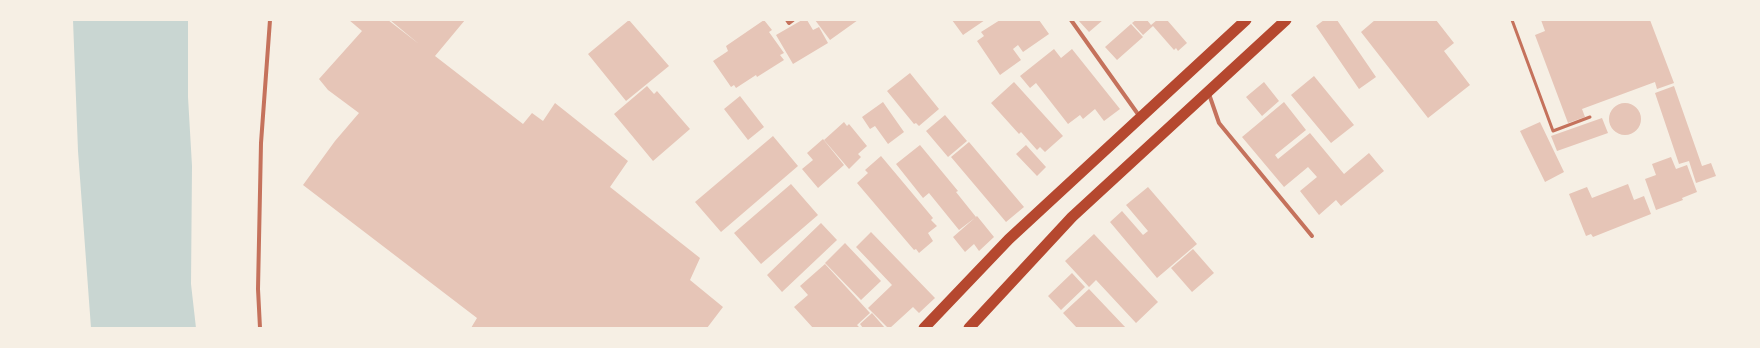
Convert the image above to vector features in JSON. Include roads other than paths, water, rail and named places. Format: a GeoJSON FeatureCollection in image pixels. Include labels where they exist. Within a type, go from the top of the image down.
{"type":"FeatureCollection","features":[{"type":"Feature","properties":{"kind":"highway"},"geometry":{"type":"LineString","coordinates":[[924,328],[1009,239],[1246,20]]}},
{"type":"Feature","properties":{"kind":"highway"},"geometry":{"type":"LineString","coordinates":[[969,328],[1072,217],[1286,20]]}},
{"type":"Feature","properties":{"kind":"street"},"geometry":{"type":"LineString","coordinates":[[260,328],[258,289],[261,142],[270,20]]}},
{"type":"Feature","properties":{"kind":"street"},"geometry":{"type":"LineString","coordinates":[[787,20],[789,23],[793,20]]}},
{"type":"Feature","properties":{"kind":"street"},"geometry":{"type":"LineString","coordinates":[[1071,20],[1141,118]]}},
{"type":"Feature","properties":{"kind":"street"},"geometry":{"type":"LineString","coordinates":[[1208,92],[1219,123],[1312,236]]}},
{"type":"Feature","properties":{"kind":"lane"},"geometry":{"type":"LineString","coordinates":[[1512,20],[1554,131],[1590,117]]}}]}
